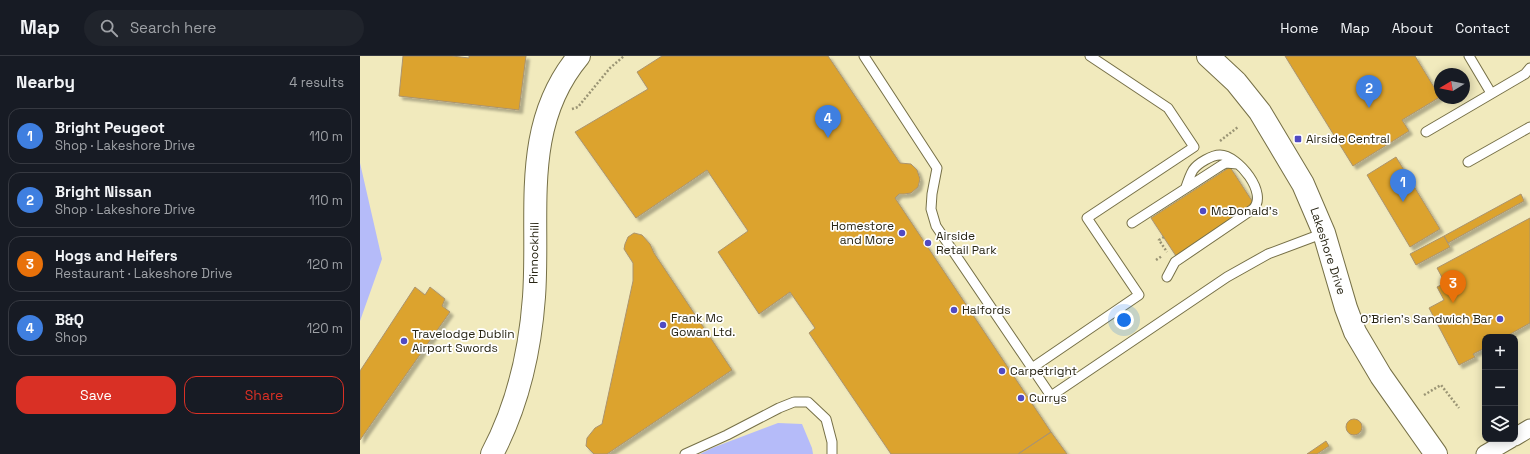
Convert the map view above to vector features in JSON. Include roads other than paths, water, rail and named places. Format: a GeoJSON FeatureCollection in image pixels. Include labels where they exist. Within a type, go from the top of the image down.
{"type":"FeatureCollection","features":[{"type":"Feature","properties":{"kind":"street","name":"Pinnockhill"},"geometry":{"type":"LineString","coordinates":[[492,454],[515,402],[523,376],[530,337],[534,296],[537,154],[546,116],[555,94],[566,74],[579,56]]}},
{"type":"Feature","properties":{"kind":"street","name":"Lakeshore Drive"},"geometry":{"type":"LineString","coordinates":[[1208,56],[1236,82],[1260,112],[1303,184],[1324,233],[1346,308],[1355,332],[1381,376],[1436,454]]}},
{"type":"Feature","properties":{"kind":"street"},"geometry":{"type":"LineString","coordinates":[[1518,435],[1530,428]]}},
{"type":"Feature","properties":{"kind":"street"},"geometry":{"type":"LineString","coordinates":[[1484,454],[1506,442]]}},
{"type":"Feature","properties":{"kind":"lane"},"geometry":{"type":"LineString","coordinates":[[864,56],[937,168],[931,209],[936,226],[1051,396],[1227,277],[1268,254],[1324,233]]}},
{"type":"Feature","properties":{"kind":"lane"},"geometry":{"type":"LineString","coordinates":[[1032,368],[1139,295],[1088,218],[1194,147],[1168,108],[1090,56]]}},
{"type":"Feature","properties":{"kind":"lane"},"geometry":{"type":"LineString","coordinates":[[1469,56],[1491,93]]}},
{"type":"Feature","properties":{"kind":"lane"},"geometry":{"type":"LineString","coordinates":[[1426,132],[1525,74],[1530,68]]}},
{"type":"Feature","properties":{"kind":"lane"},"geometry":{"type":"LineString","coordinates":[[1468,162],[1530,127]]}},
{"type":"Feature","properties":{"kind":"lane"},"geometry":{"type":"LineString","coordinates":[[1132,223],[1186,187],[1226,163],[1237,164],[1254,185],[1257,192],[1257,205],[1176,262],[1167,277]]}},
{"type":"Feature","properties":{"kind":"lane"},"geometry":{"type":"LineString","coordinates":[[685,454],[794,402],[808,402],[826,419],[832,442],[832,454]]}},
{"type":"Feature","properties":{"kind":"place","name":"Bright Nissan"},"geometry":{"type":"Point","coordinates":[1369,108]}},
{"type":"Feature","properties":{"kind":"place","name":"B&Q"},"geometry":{"type":"Point","coordinates":[828,138]}},
{"type":"Feature","properties":{"kind":"place","name":"Airside Central"},"geometry":{"type":"Point","coordinates":[1298,139]}},
{"type":"Feature","properties":{"kind":"place","name":"Bright Peugeot"},"geometry":{"type":"Point","coordinates":[1403,202]}},
{"type":"Feature","properties":{"kind":"place","name":"McDonald's"},"geometry":{"type":"Point","coordinates":[1203,211]}},
{"type":"Feature","properties":{"kind":"place","name":"Homestore and More"},"geometry":{"type":"Point","coordinates":[902,233]}},
{"type":"Feature","properties":{"kind":"place","name":"Airside Retail Park"},"geometry":{"type":"Point","coordinates":[928,243]}},
{"type":"Feature","properties":{"kind":"place","name":"Hogs and Heifers"},"geometry":{"type":"Point","coordinates":[1453,303]}},
{"type":"Feature","properties":{"kind":"place","name":"Halfords"},"geometry":{"type":"Point","coordinates":[954,310]}},
{"type":"Feature","properties":{"kind":"place","name":"O'Brien's Sandwich Bar"},"geometry":{"type":"Point","coordinates":[1500,319]}},
{"type":"Feature","properties":{"kind":"place","name":"Frank Mc Gowan Ltd."},"geometry":{"type":"Point","coordinates":[663,325]}},
{"type":"Feature","properties":{"kind":"place","name":"Travelodge Dublin Airport Swords"},"geometry":{"type":"Point","coordinates":[404,341]}},
{"type":"Feature","properties":{"kind":"place","name":"Carpetright"},"geometry":{"type":"Point","coordinates":[1002,371]}},
{"type":"Feature","properties":{"kind":"place","name":"Currys"},"geometry":{"type":"Point","coordinates":[1021,398]}}]}
